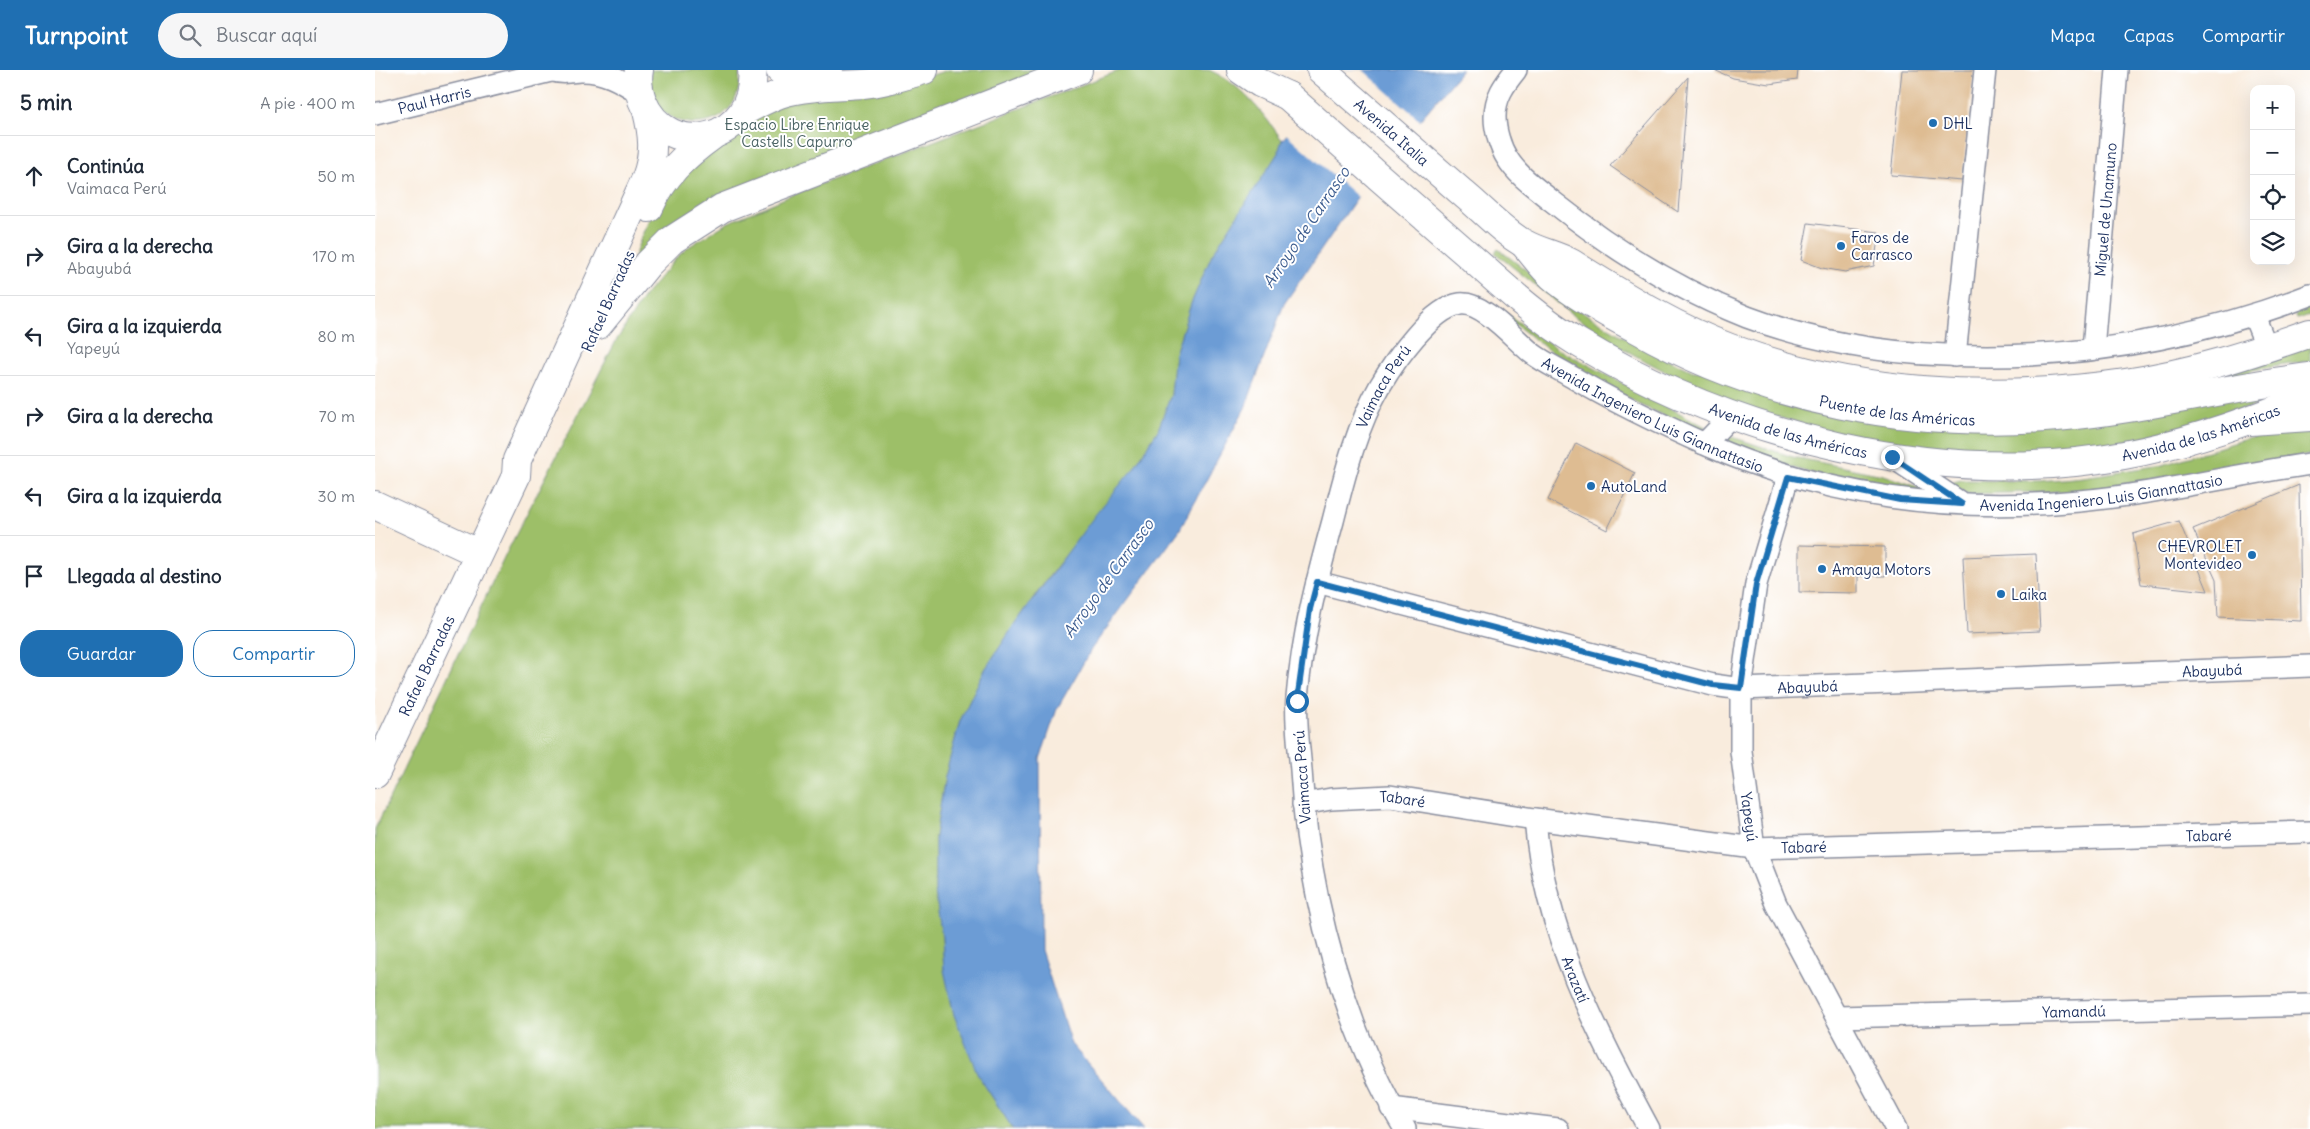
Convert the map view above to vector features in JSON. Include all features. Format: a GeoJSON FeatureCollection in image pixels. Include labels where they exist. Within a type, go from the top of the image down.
{"type":"FeatureCollection","features":[{"type":"Feature","properties":{"kind":"main road","name":"Rafael Barradas"},"geometry":{"type":"LineString","coordinates":[[516,476],[529,467],[598,325],[659,187],[685,156],[712,136],[730,126],[744,111],[753,85],[752,70]]}},
{"type":"Feature","properties":{"kind":"main road"},"geometry":{"type":"LineString","coordinates":[[780,70],[805,72],[850,70]]}},
{"type":"Feature","properties":{"kind":"main road"},"geometry":{"type":"LineString","coordinates":[[744,111],[767,98],[786,92],[805,88],[864,84],[924,70]]}},
{"type":"Feature","properties":{"kind":"main road"},"geometry":{"type":"LineString","coordinates":[[598,325],[648,264],[672,240],[722,208],[1077,70]]}},
{"type":"Feature","properties":{"kind":"main road"},"geometry":{"type":"LineString","coordinates":[[1241,70],[1260,83],[1287,96]]}},
{"type":"Feature","properties":{"kind":"main road"},"geometry":{"type":"LineString","coordinates":[[1258,70],[1287,96]]}},
{"type":"Feature","properties":{"kind":"main road","name":"Avenida Italia"},"geometry":{"type":"LineString","coordinates":[[1321,70],[1524,244]]}},
{"type":"Feature","properties":{"kind":"main road","name":"Rafael Barradas"},"geometry":{"type":"LineString","coordinates":[[375,774],[516,476],[517,460],[649,172],[653,151],[652,133],[642,91]]}},
{"type":"Feature","properties":{"kind":"main road"},"geometry":{"type":"LineString","coordinates":[[642,91],[656,122],[669,131],[697,138],[712,136]]}},
{"type":"Feature","properties":{"kind":"main road","name":"Avenida de las Américas"},"geometry":{"type":"LineString","coordinates":[[1287,96],[1505,287],[1576,341],[1690,399],[1802,438],[1892,457],[1947,464],[2029,464],[2078,461],[2123,455],[2165,446],[2250,421],[2310,396]]}},
{"type":"Feature","properties":{"kind":"main road"},"geometry":{"type":"LineString","coordinates":[[1524,244],[1568,262],[1640,307],[1727,348],[1819,375],[1870,385],[1959,392],[2041,391],[2126,383],[2204,367],[2310,333]]}},
{"type":"Feature","properties":{"kind":"main road","name":"Puente de las Américas"},"geometry":{"type":"LineString","coordinates":[[1524,244],[1552,276],[1621,320],[1702,362],[1787,393],[1869,410],[1937,418],[2009,420],[2059,417],[2130,408],[2310,377]]}},
{"type":"Feature","properties":{"kind":"main road"},"geometry":{"type":"LineString","coordinates":[[2250,421],[2310,417]]}},
{"type":"Feature","properties":{"kind":"main road"},"geometry":{"type":"LineString","coordinates":[[375,505],[478,553]]}},
{"type":"Feature","properties":{"kind":"street"},"geometry":{"type":"LineString","coordinates":[[1516,70],[1501,89],[1496,102],[1494,119],[1499,139],[1507,158],[1523,177],[1613,247],[1662,276],[1748,317],[1800,333],[1861,345],[1955,356],[2020,356],[2093,349],[2159,339],[2254,316],[2310,295]]}},
{"type":"Feature","properties":{"kind":"street"},"geometry":{"type":"LineString","coordinates":[[1955,356],[1985,70]]}},
{"type":"Feature","properties":{"kind":"street","name":"Miguel de Unamuno"},"geometry":{"type":"LineString","coordinates":[[2093,349],[2117,70]]}},
{"type":"Feature","properties":{"kind":"street","name":"Paul Harris"},"geometry":{"type":"LineString","coordinates":[[375,114],[554,71],[562,74],[581,71],[600,73],[642,91]]}},
{"type":"Feature","properties":{"kind":"street","name":"Avenida Ingeniero Luis Giannattasio"},"geometry":{"type":"LineString","coordinates":[[1460,304],[1473,306],[1485,312],[1534,355],[1645,417],[1702,443],[1788,477],[1900,500],[1962,504],[2080,501],[2310,464]]}},
{"type":"Feature","properties":{"kind":"street","name":"Vaimaca Perú"},"geometry":{"type":"LineString","coordinates":[[1405,1129],[1391,1108],[1366,1055],[1342,992],[1324,936],[1311,876],[1303,804],[1297,701],[1310,609],[1353,448],[1371,403],[1395,360],[1418,333],[1443,311],[1460,304]]}},
{"type":"Feature","properties":{"kind":"street"},"geometry":{"type":"LineString","coordinates":[[2254,316],[2267,348]]}},
{"type":"Feature","properties":{"kind":"street"},"geometry":{"type":"LineString","coordinates":[[1702,443],[1709,439],[1732,415]]}},
{"type":"Feature","properties":{"kind":"street"},"geometry":{"type":"LineString","coordinates":[[1892,457],[1962,504]]}},
{"type":"Feature","properties":{"kind":"street","name":"Yapeyú"},"geometry":{"type":"LineString","coordinates":[[1788,477],[1756,584],[1741,688],[1741,751],[1754,848],[1776,904],[1806,963],[1838,1017],[1896,1129]]}},
{"type":"Feature","properties":{"kind":"street","name":"Abayubá"},"geometry":{"type":"LineString","coordinates":[[1317,582],[1713,685],[1741,688],[2310,666]]}},
{"type":"Feature","properties":{"kind":"street","name":"Tabaré"},"geometry":{"type":"LineString","coordinates":[[1303,804],[1331,798],[1390,796],[1535,819],[1754,848],[2310,832]]}},
{"type":"Feature","properties":{"kind":"street","name":"Arazatí"},"geometry":{"type":"LineString","coordinates":[[1535,819],[1538,856],[1547,897],[1569,966],[1588,1012],[1649,1129]]}},
{"type":"Feature","properties":{"kind":"street","name":"Yamandú"},"geometry":{"type":"LineString","coordinates":[[1838,1017],[2310,1005]]}},
{"type":"Feature","properties":{"kind":"street"},"geometry":{"type":"LineString","coordinates":[[1391,1108],[1558,1129]]}},
{"type":"Feature","properties":{"kind":"green space"},"geometry":{"type":"Polygon","coordinates":[[[651,70],[739,70],[737,95],[727,111],[711,121],[693,123],[675,119],[660,109],[651,92],[651,70]]]}},
{"type":"Feature","properties":{"kind":"green space","name":"Espacio Libre Enrique Castells Capurro"},"geometry":{"type":"Polygon","coordinates":[[[948,70],[1056,70],[633,261],[641,237],[663,191],[780,101],[906,83],[948,70]]]}},
{"type":"Feature","properties":{"kind":"green space"},"geometry":{"type":"Polygon","coordinates":[[[1121,70],[1209,70],[1241,91],[1259,110],[1282,140],[1278,153],[1212,255],[1191,304],[1175,354],[1171,395],[1158,430],[1133,469],[1050,575],[1015,624],[984,671],[960,721],[945,777],[935,837],[935,891],[942,938],[944,970],[978,1075],[1013,1129],[375,1129],[375,829],[508,550],[616,341],[645,295],[677,257],[690,246],[727,223],[792,195],[1121,70]]]}},
{"type":"Feature","properties":{"kind":"green space"},"geometry":{"type":"Polygon","coordinates":[[[1498,249],[1578,309],[1632,342],[1693,371],[2239,398],[2293,394],[2145,439],[2015,456],[1884,446],[1744,408],[1685,382],[1625,350],[1573,315],[1495,253],[1498,249]]]}},
{"type":"Feature","properties":{"kind":"green space"},"geometry":{"type":"Polygon","coordinates":[[[2310,302],[2310,316],[2297,319],[2299,307],[2310,302]]]}},
{"type":"Feature","properties":{"kind":"green space"},"geometry":{"type":"Polygon","coordinates":[[[1496,307],[1560,350],[1706,427],[1698,430],[1642,406],[1555,355],[1498,311],[1496,307]]]}},
{"type":"Feature","properties":{"kind":"green space"},"geometry":{"type":"Polygon","coordinates":[[[2310,344],[2310,361],[2252,370],[2249,374],[2145,394],[2310,344]]]}},
{"type":"Feature","properties":{"kind":"green space"},"geometry":{"type":"Polygon","coordinates":[[[2310,427],[2310,455],[2080,491],[1967,494],[1953,486],[1954,482],[1961,480],[2040,481],[2083,477],[2163,465],[2246,439],[2310,427]]]}},
{"type":"Feature","properties":{"kind":"green space"},"geometry":{"type":"Polygon","coordinates":[[[1729,436],[1793,457],[1883,475],[1927,490],[1875,486],[1824,476],[1774,461],[1726,442],[1729,436]]]}},
{"type":"Feature","properties":{"kind":"water","name":"Arroyo de Carrasco"},"geometry":{"type":"Polygon","coordinates":[[[1344,70],[1462,70],[1367,183],[1284,304],[1245,408],[1179,531],[1092,648],[1057,709],[1040,759],[1041,950],[1071,1044],[1144,1129],[1013,1129],[978,1075],[954,1015],[944,970],[942,938],[935,891],[935,837],[945,777],[960,721],[984,671],[1015,624],[1096,514],[1133,469],[1158,430],[1171,395],[1175,354],[1191,304],[1212,255],[1278,153],[1282,140],[1344,70]]]}},
{"type":"Feature","properties":{"kind":"pier"},"geometry":{"type":"Polygon","coordinates":[[[1341,70],[1363,70],[1422,122],[1359,198],[1285,133],[1341,70]]]}},
{"type":"Feature","properties":{"kind":"building"},"geometry":{"type":"Polygon","coordinates":[[[1714,70],[1798,70],[1797,80],[1769,84],[1733,78],[1714,70]]]}},
{"type":"Feature","properties":{"kind":"building","name":"DHL"},"geometry":{"type":"Polygon","coordinates":[[[1902,70],[1974,70],[1962,181],[1891,175],[1902,70]]]}},
{"type":"Feature","properties":{"kind":"building"},"geometry":{"type":"Polygon","coordinates":[[[1688,77],[1678,212],[1610,166],[1688,77]]]}},
{"type":"Feature","properties":{"kind":"building","name":"Faros de Carrasco"},"geometry":{"type":"Polygon","coordinates":[[[1808,223],[1879,232],[1874,266],[1845,272],[1822,268],[1801,260],[1808,223]]]}},
{"type":"Feature","properties":{"kind":"building","name":"AutoLand"},"geometry":{"type":"Polygon","coordinates":[[[1576,443],[1635,473],[1607,530],[1548,500],[1576,443]]]}},
{"type":"Feature","properties":{"kind":"building","name":"CHEVROLET Montevideo"},"geometry":{"type":"Polygon","coordinates":[[[2299,485],[2301,621],[2218,617],[2216,580],[2193,529],[2299,485]]]}},
{"type":"Feature","properties":{"kind":"building"},"geometry":{"type":"Polygon","coordinates":[[[2179,521],[2208,591],[2141,584],[2133,534],[2179,521]]]}},
{"type":"Feature","properties":{"kind":"building","name":"Amaya Motors"},"geometry":{"type":"Polygon","coordinates":[[[1799,545],[1885,547],[1885,576],[1858,576],[1858,593],[1799,592],[1799,545]]]}},
{"type":"Feature","properties":{"kind":"building","name":"Laika"},"geometry":{"type":"Polygon","coordinates":[[[2036,554],[2040,631],[1967,634],[1963,557],[2036,554]]]}},
{"type":"Feature","properties":{"kind":"place","name":"DHL"},"geometry":{"type":"Point","coordinates":[1933,123]}},
{"type":"Feature","properties":{"kind":"place","name":"Faros de Carrasco"},"geometry":{"type":"Point","coordinates":[1841,246]}},
{"type":"Feature","properties":{"kind":"place","name":"AutoLand"},"geometry":{"type":"Point","coordinates":[1591,486]}},
{"type":"Feature","properties":{"kind":"place","name":"CHEVROLET Montevideo"},"geometry":{"type":"Point","coordinates":[2252,555]}},
{"type":"Feature","properties":{"kind":"place","name":"Amaya Motors"},"geometry":{"type":"Point","coordinates":[1822,569]}},
{"type":"Feature","properties":{"kind":"place","name":"Laika"},"geometry":{"type":"Point","coordinates":[2001,594]}},
{"type":"Feature","properties":{"kind":"route"},"geometry":{"type":"LineString","coordinates":[[1297,701],[1310,609],[1317,582],[1713,685],[1741,688],[1756,584],[1788,477],[1842,490],[1900,500],[1962,504],[1892,457]]}}]}
